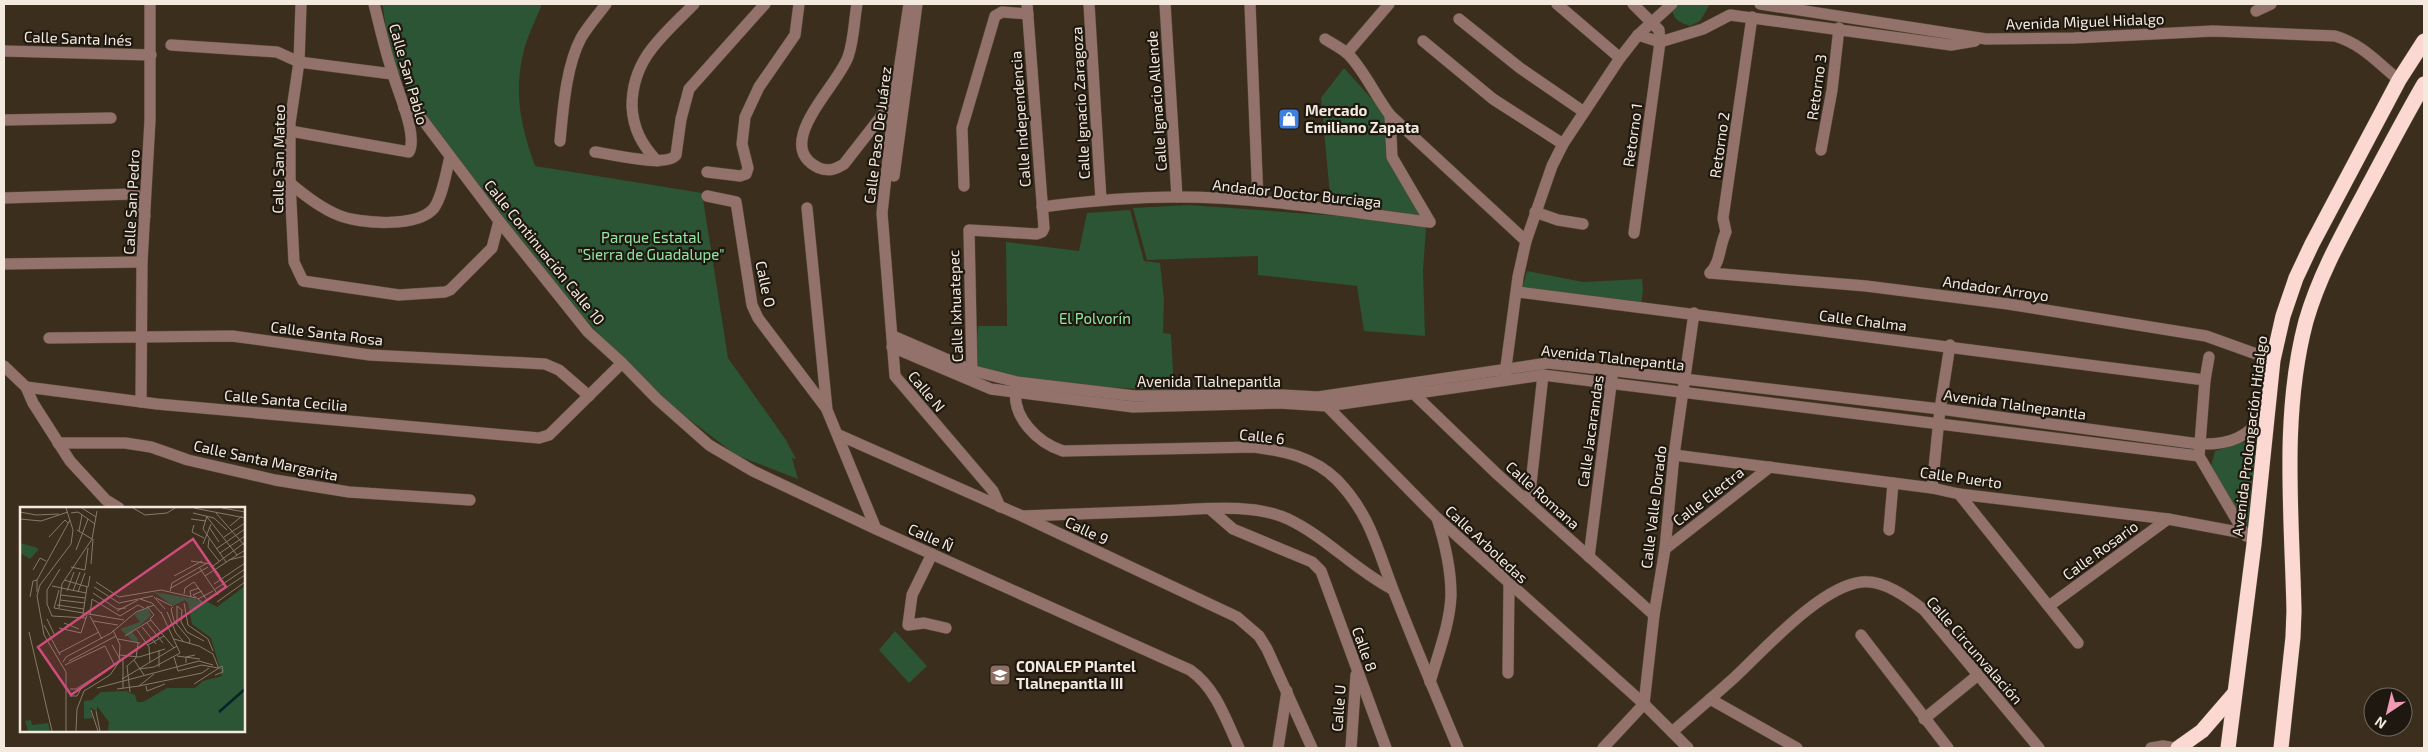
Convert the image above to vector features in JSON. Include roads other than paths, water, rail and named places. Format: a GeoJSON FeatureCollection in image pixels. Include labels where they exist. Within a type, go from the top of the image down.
{"type":"FeatureCollection","features":[{"type":"Feature","properties":{"kind":"highway","name":"Avenida Prolongación Hidalgo"},"geometry":{"type":"LineString","coordinates":[[2228,748],[2254,544],[2273,360],[2283,316],[2296,278],[2399,80],[2424,41]]}},
{"type":"Feature","properties":{"kind":"highway"},"geometry":{"type":"LineString","coordinates":[[2404,119],[2399,80],[2424,59]]}},
{"type":"Feature","properties":{"kind":"highway"},"geometry":{"type":"LineString","coordinates":[[2281,748],[2294,637],[2291,424],[2298,361],[2306,323],[2316,290],[2332,255],[2424,84]]}},
{"type":"Feature","properties":{"kind":"highway"},"geometry":{"type":"LineString","coordinates":[[2177,748],[2202,731],[2234,694]]}},
{"type":"Feature","properties":{"kind":"street","name":"Calle San Pedro"},"geometry":{"type":"LineString","coordinates":[[141,402],[142,262],[151,55],[150,4]]}},
{"type":"Feature","properties":{"kind":"street","name":"Calle San Pablo"},"geometry":{"type":"LineString","coordinates":[[290,131],[409,152],[412,144],[404,108],[392,74],[374,4]]}},
{"type":"Feature","properties":{"kind":"street"},"geometry":{"type":"LineString","coordinates":[[560,141],[567,85],[577,48],[606,4]]}},
{"type":"Feature","properties":{"kind":"street"},"geometry":{"type":"LineString","coordinates":[[657,161],[641,142],[632,116],[634,80],[641,64],[656,43],[694,4]]}},
{"type":"Feature","properties":{"kind":"street"},"geometry":{"type":"LineString","coordinates":[[595,152],[657,161],[669,161],[676,155],[681,119],[689,89],[764,4]]}},
{"type":"Feature","properties":{"kind":"street"},"geometry":{"type":"LineString","coordinates":[[707,172],[740,176],[746,174],[748,168],[742,144],[747,112],[758,87],[795,35],[799,4]]}},
{"type":"Feature","properties":{"kind":"street"},"geometry":{"type":"LineString","coordinates":[[857,4],[847,58],[804,128],[800,143],[802,151],[807,159],[822,169],[838,168],[844,164],[894,104]]}},
{"type":"Feature","properties":{"kind":"street","name":"Calle Paso De Juárez"},"geometry":{"type":"LineString","coordinates":[[882,213],[894,104],[909,4]]}},
{"type":"Feature","properties":{"kind":"street","name":"Calle Paso De Juárez"},"geometry":{"type":"LineString","coordinates":[[882,213],[891,196],[917,4]]}},
{"type":"Feature","properties":{"kind":"street","name":"Calle Ignacio Zaragoza"},"geometry":{"type":"LineString","coordinates":[[1090,4],[1101,200]]}},
{"type":"Feature","properties":{"kind":"street","name":"Calle Ignacio Allende"},"geometry":{"type":"LineString","coordinates":[[1165,4],[1178,197]]}},
{"type":"Feature","properties":{"kind":"street"},"geometry":{"type":"LineString","coordinates":[[1250,4],[1258,201]]}},
{"type":"Feature","properties":{"kind":"street"},"geometry":{"type":"LineString","coordinates":[[1347,53],[1389,4]]}},
{"type":"Feature","properties":{"kind":"street"},"geometry":{"type":"LineString","coordinates":[[1557,4],[1620,58]]}},
{"type":"Feature","properties":{"kind":"street"},"geometry":{"type":"LineString","coordinates":[[1633,4],[1659,30],[1660,42]]}},
{"type":"Feature","properties":{"kind":"street"},"geometry":{"type":"LineString","coordinates":[[1504,381],[1518,292],[1518,277],[1526,241],[1535,212],[1563,144],[1638,34],[1672,4]]}},
{"type":"Feature","properties":{"kind":"street"},"geometry":{"type":"LineString","coordinates":[[1726,4],[1730,16]]}},
{"type":"Feature","properties":{"kind":"street","name":"Avenida Miguel Hidalgo"},"geometry":{"type":"LineString","coordinates":[[1760,4],[1986,39],[2074,38],[2213,31],[2335,36],[2351,40],[2399,80]]}},
{"type":"Feature","properties":{"kind":"street"},"geometry":{"type":"LineString","coordinates":[[2256,11],[2271,4]]}},
{"type":"Feature","properties":{"kind":"street","name":"Calle San Mateo"},"geometry":{"type":"LineString","coordinates":[[300,5],[299,62],[290,131],[290,183],[294,262],[298,275],[303,281],[399,295],[445,292],[450,290],[492,248],[498,221]]}},
{"type":"Feature","properties":{"kind":"street"},"geometry":{"type":"LineString","coordinates":[[964,186],[962,128],[995,16],[1002,12],[1027,9]]}},
{"type":"Feature","properties":{"kind":"street","name":"Calle Independencia"},"geometry":{"type":"LineString","coordinates":[[969,230],[1037,234],[1042,232],[1044,228],[1027,9]]}},
{"type":"Feature","properties":{"kind":"street"},"geometry":{"type":"LineString","coordinates":[[1638,34],[1660,42],[1703,29],[1730,16],[1839,28],[1951,44],[1986,39]]}},
{"type":"Feature","properties":{"kind":"street","name":"Retorno 2"},"geometry":{"type":"LineString","coordinates":[[1710,273],[1717,266],[1720,242],[1726,232],[1722,218],[1752,17]]}},
{"type":"Feature","properties":{"kind":"street"},"geometry":{"type":"LineString","coordinates":[[1459,19],[1520,68],[1584,112]]}},
{"type":"Feature","properties":{"kind":"street","name":"Retorno 3"},"geometry":{"type":"LineString","coordinates":[[1821,150],[1832,90],[1839,28]]}},
{"type":"Feature","properties":{"kind":"street"},"geometry":{"type":"LineString","coordinates":[[1325,39],[1347,53],[1390,116],[1526,241]]}},
{"type":"Feature","properties":{"kind":"street"},"geometry":{"type":"LineString","coordinates":[[1423,42],[1493,98],[1563,144]]}},
{"type":"Feature","properties":{"kind":"street","name":"Retorno 1"},"geometry":{"type":"LineString","coordinates":[[1634,233],[1660,42]]}},
{"type":"Feature","properties":{"kind":"street"},"geometry":{"type":"LineString","coordinates":[[171,45],[277,52],[299,62],[392,74]]}},
{"type":"Feature","properties":{"kind":"street","name":"Calle Santa Inés"},"geometry":{"type":"LineString","coordinates":[[4,51],[151,55]]}},
{"type":"Feature","properties":{"kind":"street","name":"Calle Continuación Calle 10"},"geometry":{"type":"LineString","coordinates":[[404,108],[419,116],[498,221],[588,332],[622,362],[683,424],[723,454],[753,471],[876,529]]}},
{"type":"Feature","properties":{"kind":"street","name":"Andador Doctor Burciaga"},"geometry":{"type":"LineString","coordinates":[[1042,207],[1101,200],[1178,197],[1258,201],[1430,222],[1392,156],[1390,116]]}},
{"type":"Feature","properties":{"kind":"street"},"geometry":{"type":"LineString","coordinates":[[4,120],[111,118]]}},
{"type":"Feature","properties":{"kind":"street"},"geometry":{"type":"LineString","coordinates":[[290,183],[321,206],[339,216],[375,222],[409,220],[423,216],[434,208],[450,156]]}},
{"type":"Feature","properties":{"kind":"street"},"geometry":{"type":"LineString","coordinates":[[4,198],[133,194],[136,195],[138,208],[145,216]]}},
{"type":"Feature","properties":{"kind":"street","name":"Calle O"},"geometry":{"type":"LineString","coordinates":[[706,196],[736,202],[752,305],[758,318],[827,410]]}},
{"type":"Feature","properties":{"kind":"street"},"geometry":{"type":"LineString","coordinates":[[807,208],[827,410],[839,435],[876,529]]}},
{"type":"Feature","properties":{"kind":"street"},"geometry":{"type":"LineString","coordinates":[[1535,212],[1558,220],[1583,224]]}},
{"type":"Feature","properties":{"kind":"street","name":"Calle N"},"geometry":{"type":"LineString","coordinates":[[882,213],[897,380],[993,491],[1000,507]]}},
{"type":"Feature","properties":{"kind":"street","name":"Calle Ixhuatepec"},"geometry":{"type":"LineString","coordinates":[[969,230],[972,375]]}},
{"type":"Feature","properties":{"kind":"street"},"geometry":{"type":"LineString","coordinates":[[4,264],[142,262]]}},
{"type":"Feature","properties":{"kind":"street","name":"Andador Arroyo"},"geometry":{"type":"LineString","coordinates":[[1710,273],[1866,286],[2008,304],[2206,336],[2273,360]]}},
{"type":"Feature","properties":{"kind":"street","name":"Calle Chalma"},"geometry":{"type":"LineString","coordinates":[[1518,292],[2205,380]]}},
{"type":"Feature","properties":{"kind":"street","name":"Calle Valle Dorado"},"geometry":{"type":"LineString","coordinates":[[1644,704],[1654,615],[1665,549],[1674,455],[1694,314]]}},
{"type":"Feature","properties":{"kind":"street","name":"Calle Santa Rosa"},"geometry":{"type":"LineString","coordinates":[[49,338],[232,336],[370,354],[545,364],[559,370],[589,396]]}},
{"type":"Feature","properties":{"kind":"street","name":"Avenida Tlalnepantla"},"geometry":{"type":"LineString","coordinates":[[892,341],[972,375],[1135,396],[1282,395],[1318,398],[1548,363],[1614,369],[1684,385],[1938,426],[2199,456]]}},
{"type":"Feature","properties":{"kind":"street"},"geometry":{"type":"LineString","coordinates":[[1932,488],[1940,409],[1950,346]]}},
{"type":"Feature","properties":{"kind":"street"},"geometry":{"type":"LineString","coordinates":[[2209,357],[2205,380],[2199,456],[2243,533],[2254,544]]}},
{"type":"Feature","properties":{"kind":"street"},"geometry":{"type":"LineString","coordinates":[[589,396],[622,362]]}},
{"type":"Feature","properties":{"kind":"street"},"geometry":{"type":"LineString","coordinates":[[4,366],[26,387],[33,403],[58,443],[89,482],[106,500],[117,507]]}},
{"type":"Feature","properties":{"kind":"street","name":"Calle Jacarandas"},"geometry":{"type":"LineString","coordinates":[[1589,557],[1614,369]]}},
{"type":"Feature","properties":{"kind":"street","name":"Avenida Tlalnepantla"},"geometry":{"type":"LineString","coordinates":[[972,375],[991,390],[1133,407],[1278,403],[1327,406],[1543,375],[1611,383],[1684,385],[1940,409],[2213,445],[2241,438],[2255,428],[2267,414]]}},
{"type":"Feature","properties":{"kind":"street"},"geometry":{"type":"LineString","coordinates":[[1529,502],[1543,375]]}},
{"type":"Feature","properties":{"kind":"street","name":"Calle 6"},"geometry":{"type":"LineString","coordinates":[[1017,382],[1015,394],[1020,416],[1037,437],[1049,446],[1063,451],[1254,447],[1282,450],[1307,459],[1335,478],[1356,503],[1371,528],[1392,589],[1458,748]]}},
{"type":"Feature","properties":{"kind":"street","name":"Calle Santa Cecilia"},"geometry":{"type":"LineString","coordinates":[[26,387],[141,402],[544,437],[589,396]]}},
{"type":"Feature","properties":{"kind":"street","name":"Calle Romana"},"geometry":{"type":"LineString","coordinates":[[1414,394],[1497,474],[1654,615]]}},
{"type":"Feature","properties":{"kind":"street","name":"Calle Arboledas"},"geometry":{"type":"LineString","coordinates":[[1318,398],[1436,517],[1509,585],[1644,704],[1688,748]]}},
{"type":"Feature","properties":{"kind":"street","name":"Calle 9"},"geometry":{"type":"LineString","coordinates":[[839,435],[1022,516],[1237,618],[1259,636],[1288,691],[1312,748]]}},
{"type":"Feature","properties":{"kind":"street","name":"Calle Santa Margarita"},"geometry":{"type":"LineString","coordinates":[[58,443],[125,443],[151,447],[188,460],[275,480],[349,492],[470,500]]}},
{"type":"Feature","properties":{"kind":"street","name":"Calle Puerto"},"geometry":{"type":"LineString","coordinates":[[1674,455],[1932,488],[1959,494],[2168,519],[2243,533]]}},
{"type":"Feature","properties":{"kind":"street","name":"Calle Electra"},"geometry":{"type":"LineString","coordinates":[[1665,549],[1770,467]]}},
{"type":"Feature","properties":{"kind":"street"},"geometry":{"type":"LineString","coordinates":[[1889,530],[1893,483]]}},
{"type":"Feature","properties":{"kind":"street"},"geometry":{"type":"LineString","coordinates":[[1959,494],[2078,643]]}},
{"type":"Feature","properties":{"kind":"street"},"geometry":{"type":"LineString","coordinates":[[1022,516],[1210,509],[1256,510],[1288,519],[1308,531],[1377,581],[1392,589]]}},
{"type":"Feature","properties":{"kind":"street","name":"Calle 8"},"geometry":{"type":"LineString","coordinates":[[1210,509],[1233,529],[1312,562],[1321,571],[1386,748]]}},
{"type":"Feature","properties":{"kind":"street"},"geometry":{"type":"LineString","coordinates":[[1430,682],[1445,627],[1450,596],[1449,565],[1436,517]]}},
{"type":"Feature","properties":{"kind":"street","name":"Calle Rosario"},"geometry":{"type":"LineString","coordinates":[[2049,606],[2168,519]]}},
{"type":"Feature","properties":{"kind":"street","name":"Calle Ñ"},"geometry":{"type":"LineString","coordinates":[[876,529],[1190,670],[1206,682],[1212,691],[1239,748]]}},
{"type":"Feature","properties":{"kind":"street"},"geometry":{"type":"LineString","coordinates":[[932,554],[912,595],[908,625],[924,623],[946,628]]}},
{"type":"Feature","properties":{"kind":"street","name":"Calle Circunvalación"},"geometry":{"type":"LineString","coordinates":[[1672,732],[1794,622],[1828,594],[1862,582],[1874,582],[1888,587],[1924,610],[2039,748]]}},
{"type":"Feature","properties":{"kind":"street"},"geometry":{"type":"LineString","coordinates":[[1508,673],[1509,585]]}},
{"type":"Feature","properties":{"kind":"street"},"geometry":{"type":"LineString","coordinates":[[1861,634],[1948,748]]}},
{"type":"Feature","properties":{"kind":"street","name":"Calle U"},"geometry":{"type":"LineString","coordinates":[[1351,748],[1356,670]]}},
{"type":"Feature","properties":{"kind":"street"},"geometry":{"type":"LineString","coordinates":[[1924,719],[1978,675]]}},
{"type":"Feature","properties":{"kind":"street"},"geometry":{"type":"LineString","coordinates":[[1278,748],[1288,691]]}},
{"type":"Feature","properties":{"kind":"street"},"geometry":{"type":"LineString","coordinates":[[1710,699],[1797,748]]}},
{"type":"Feature","properties":{"kind":"street"},"geometry":{"type":"LineString","coordinates":[[1604,748],[1644,704]]}},
{"type":"Feature","properties":{"kind":"street"},"geometry":{"type":"LineString","coordinates":[[2159,748],[2177,748]]}},
{"type":"Feature","properties":{"kind":"place","name":"Mercado Emiliano Zapata"},"geometry":{"type":"Point","coordinates":[1289,119]}},
{"type":"Feature","properties":{"kind":"place","name":"CONALEP Plantel Tlalnepantla III"},"geometry":{"type":"Point","coordinates":[1000,675]}},
{"type":"Feature","properties":{"kind":"park label","name":"Parque Estatal \"Sierra de Guadalupe\""},"geometry":{"type":"Point","coordinates":[651,246]}},
{"type":"Feature","properties":{"kind":"park label","name":"El Polvorín"},"geometry":{"type":"Point","coordinates":[1095,318]}}]}
